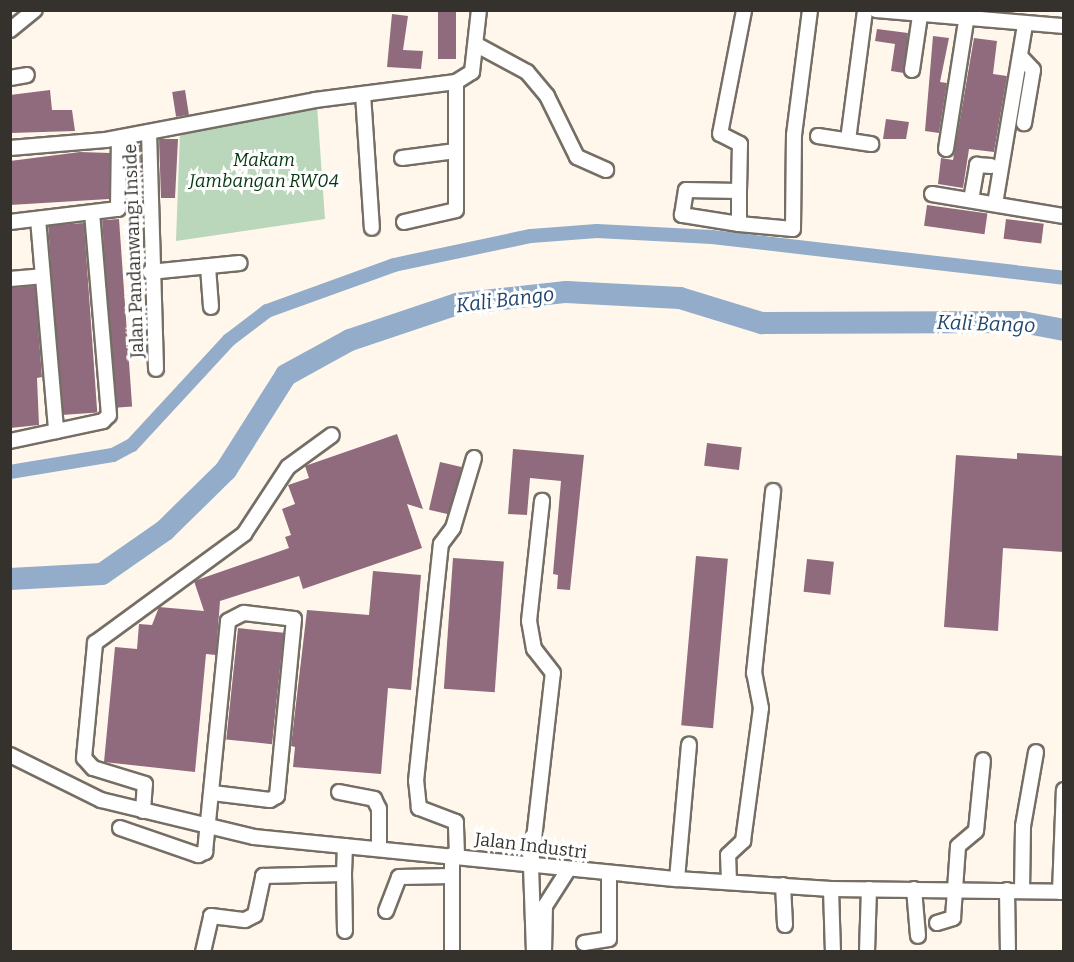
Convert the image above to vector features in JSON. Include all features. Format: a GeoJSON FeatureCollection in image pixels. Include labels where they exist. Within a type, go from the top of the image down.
{"type":"FeatureCollection","features":[{"type":"Feature","properties":{"kind":"street"},"geometry":{"type":"LineString","coordinates":[[10,30],[35,10]]}},
{"type":"Feature","properties":{"kind":"street"},"geometry":{"type":"LineString","coordinates":[[10,148],[119,138],[363,94],[456,82],[472,72],[477,45],[479,10]]}},
{"type":"Feature","properties":{"kind":"street"},"geometry":{"type":"LineString","coordinates":[[739,224],[740,144],[720,134],[744,10]]}},
{"type":"Feature","properties":{"kind":"street"},"geometry":{"type":"LineString","coordinates":[[740,191],[686,190],[682,215],[786,231],[794,226],[794,135],[810,10]]}},
{"type":"Feature","properties":{"kind":"street"},"geometry":{"type":"LineString","coordinates":[[848,140],[865,10]]}},
{"type":"Feature","properties":{"kind":"street"},"geometry":{"type":"LineString","coordinates":[[876,10],[966,21],[1064,26]]}},
{"type":"Feature","properties":{"kind":"street"},"geometry":{"type":"LineString","coordinates":[[1047,26],[1048,10]]}},
{"type":"Feature","properties":{"kind":"street"},"geometry":{"type":"LineString","coordinates":[[912,70],[920,16]]}},
{"type":"Feature","properties":{"kind":"street"},"geometry":{"type":"LineString","coordinates":[[946,149],[966,21]]}},
{"type":"Feature","properties":{"kind":"street"},"geometry":{"type":"LineString","coordinates":[[995,204],[1025,24]]}},
{"type":"Feature","properties":{"kind":"street"},"geometry":{"type":"LineString","coordinates":[[477,45],[527,72],[547,96],[577,157],[606,170]]}},
{"type":"Feature","properties":{"kind":"street"},"geometry":{"type":"LineString","coordinates":[[1019,62],[1033,70],[1024,123]]}},
{"type":"Feature","properties":{"kind":"street"},"geometry":{"type":"LineString","coordinates":[[10,78],[27,75]]}},
{"type":"Feature","properties":{"kind":"street"},"geometry":{"type":"LineString","coordinates":[[404,222],[456,210],[456,82]]}},
{"type":"Feature","properties":{"kind":"street"},"geometry":{"type":"LineString","coordinates":[[363,94],[372,228]]}},
{"type":"Feature","properties":{"kind":"street","name":"Jalan Pandanwangi Inside"},"geometry":{"type":"LineString","coordinates":[[149,132],[150,272],[156,369]]}},
{"type":"Feature","properties":{"kind":"street"},"geometry":{"type":"LineString","coordinates":[[818,136],[870,144]]}},
{"type":"Feature","properties":{"kind":"street"},"geometry":{"type":"LineString","coordinates":[[10,222],[92,213],[120,207],[119,138]]}},
{"type":"Feature","properties":{"kind":"street"},"geometry":{"type":"LineString","coordinates":[[402,158],[456,151]]}},
{"type":"Feature","properties":{"kind":"street"},"geometry":{"type":"LineString","coordinates":[[971,200],[977,165],[991,166]]}},
{"type":"Feature","properties":{"kind":"street"},"geometry":{"type":"LineString","coordinates":[[932,194],[1064,216]]}},
{"type":"Feature","properties":{"kind":"street"},"geometry":{"type":"LineString","coordinates":[[10,441],[56,432],[109,415],[92,213]]}},
{"type":"Feature","properties":{"kind":"street"},"geometry":{"type":"LineString","coordinates":[[38,219],[56,432]]}},
{"type":"Feature","properties":{"kind":"street"},"geometry":{"type":"LineString","coordinates":[[150,272],[240,263]]}},
{"type":"Feature","properties":{"kind":"street"},"geometry":{"type":"LineString","coordinates":[[208,267],[211,307]]}},
{"type":"Feature","properties":{"kind":"street"},"geometry":{"type":"LineString","coordinates":[[10,279],[42,276]]}},
{"type":"Feature","properties":{"kind":"street"},"geometry":{"type":"LineString","coordinates":[[143,811],[145,784],[93,768],[84,758],[95,643],[244,534],[288,467],[332,435]]}},
{"type":"Feature","properties":{"kind":"street"},"geometry":{"type":"LineString","coordinates":[[452,951],[452,876],[456,822],[419,808],[416,781],[441,544],[453,528],[474,459]]}},
{"type":"Feature","properties":{"kind":"street"},"geometry":{"type":"LineString","coordinates":[[729,882],[728,855],[744,841],[761,708],[754,681],[773,491]]}},
{"type":"Feature","properties":{"kind":"street"},"geometry":{"type":"LineString","coordinates":[[534,951],[531,865],[553,673],[534,649],[529,621],[542,501]]}},
{"type":"Feature","properties":{"kind":"street"},"geometry":{"type":"LineString","coordinates":[[120,828],[198,855],[205,852],[228,621],[244,613],[294,619],[277,796],[270,800],[212,793]]}},
{"type":"Feature","properties":{"kind":"street"},"geometry":{"type":"LineString","coordinates":[[676,879],[689,745]]}},
{"type":"Feature","properties":{"kind":"street"},"geometry":{"type":"LineString","coordinates":[[1022,891],[1023,826],[1036,752]]}},
{"type":"Feature","properties":{"kind":"street","name":"Jalan Industri"},"geometry":{"type":"LineString","coordinates":[[10,755],[72,789],[143,811],[209,828],[345,846],[455,855],[568,870],[831,889],[1062,892]]}},
{"type":"Feature","properties":{"kind":"street"},"geometry":{"type":"LineString","coordinates":[[937,923],[952,918],[958,846],[975,831],[983,760]]}},
{"type":"Feature","properties":{"kind":"street"},"geometry":{"type":"LineString","coordinates":[[1062,892],[1064,790]]}},
{"type":"Feature","properties":{"kind":"street"},"geometry":{"type":"LineString","coordinates":[[339,792],[374,799],[379,809],[380,849]]}},
{"type":"Feature","properties":{"kind":"street"},"geometry":{"type":"LineString","coordinates":[[345,846],[345,931]]}},
{"type":"Feature","properties":{"kind":"street"},"geometry":{"type":"LineString","coordinates":[[544,951],[545,906],[568,870]]}},
{"type":"Feature","properties":{"kind":"street"},"geometry":{"type":"LineString","coordinates":[[584,943],[609,939],[609,873]]}},
{"type":"Feature","properties":{"kind":"street"},"geometry":{"type":"LineString","coordinates":[[203,951],[211,916],[245,920],[255,915],[263,876],[344,874]]}},
{"type":"Feature","properties":{"kind":"street"},"geometry":{"type":"LineString","coordinates":[[386,911],[399,877],[452,876]]}},
{"type":"Feature","properties":{"kind":"street"},"geometry":{"type":"LineString","coordinates":[[783,885],[785,925]]}},
{"type":"Feature","properties":{"kind":"street"},"geometry":{"type":"LineString","coordinates":[[831,889],[833,951]]}},
{"type":"Feature","properties":{"kind":"street"},"geometry":{"type":"LineString","coordinates":[[867,951],[869,889]]}},
{"type":"Feature","properties":{"kind":"street"},"geometry":{"type":"LineString","coordinates":[[914,889],[918,936]]}},
{"type":"Feature","properties":{"kind":"street"},"geometry":{"type":"LineString","coordinates":[[1007,891],[1008,951]]}},
{"type":"Feature","properties":{"kind":"green space","name":"Makam Jambangan RW04"},"geometry":{"type":"Polygon","coordinates":[[[317,105],[325,219],[176,241],[180,132],[317,105]]]}},
{"type":"Feature","properties":{"kind":"building"},"geometry":{"type":"Polygon","coordinates":[[[438,10],[456,10],[456,59],[438,59],[438,10]]]}},
{"type":"Feature","properties":{"kind":"building"},"geometry":{"type":"Polygon","coordinates":[[[392,14],[408,16],[403,50],[423,51],[421,69],[387,67],[392,14]]]}},
{"type":"Feature","properties":{"kind":"building"},"geometry":{"type":"Polygon","coordinates":[[[877,29],[908,33],[904,73],[891,71],[895,44],[875,41],[877,29]]]}},
{"type":"Feature","properties":{"kind":"building"},"geometry":{"type":"Polygon","coordinates":[[[933,36],[949,38],[940,82],[947,83],[939,133],[925,131],[933,36]]]}},
{"type":"Feature","properties":{"kind":"building"},"geometry":{"type":"Polygon","coordinates":[[[974,38],[997,41],[993,74],[1007,76],[994,152],[969,149],[963,188],[938,184],[941,158],[953,160],[974,38]]]}},
{"type":"Feature","properties":{"kind":"building"},"geometry":{"type":"Polygon","coordinates":[[[50,90],[52,110],[72,110],[75,131],[10,133],[10,95],[50,90]]]}},
{"type":"Feature","properties":{"kind":"building"},"geometry":{"type":"Polygon","coordinates":[[[185,90],[189,115],[176,117],[172,92],[185,90]]]}},
{"type":"Feature","properties":{"kind":"building"},"geometry":{"type":"Polygon","coordinates":[[[886,119],[909,122],[906,139],[883,139],[886,119]]]}},
{"type":"Feature","properties":{"kind":"building"},"geometry":{"type":"Polygon","coordinates":[[[159,139],[178,139],[175,198],[161,198],[159,139]]]}},
{"type":"Feature","properties":{"kind":"building"},"geometry":{"type":"Polygon","coordinates":[[[140,145],[142,193],[127,194],[128,146],[140,145]]]}},
{"type":"Feature","properties":{"kind":"building"},"geometry":{"type":"Polygon","coordinates":[[[80,152],[110,153],[109,199],[10,205],[10,161],[80,152]]]}},
{"type":"Feature","properties":{"kind":"building"},"geometry":{"type":"Polygon","coordinates":[[[927,205],[987,213],[984,234],[924,226],[927,205]]]}},
{"type":"Feature","properties":{"kind":"building"},"geometry":{"type":"Polygon","coordinates":[[[119,219],[132,407],[115,408],[102,220],[119,219]]]}},
{"type":"Feature","properties":{"kind":"building"},"geometry":{"type":"Polygon","coordinates":[[[1006,219],[1044,224],[1041,243],[1004,239],[1006,219]]]}},
{"type":"Feature","properties":{"kind":"building"},"geometry":{"type":"Polygon","coordinates":[[[84,223],[97,413],[61,415],[48,226],[84,223]]]}},
{"type":"Feature","properties":{"kind":"building"},"geometry":{"type":"Polygon","coordinates":[[[35,286],[42,377],[37,378],[39,425],[10,428],[10,288],[35,286]]]}},
{"type":"Feature","properties":{"kind":"building"},"geometry":{"type":"Polygon","coordinates":[[[397,434],[423,509],[407,504],[422,548],[303,589],[299,576],[220,601],[216,655],[206,654],[195,772],[104,762],[115,647],[137,649],[139,624],[152,625],[159,607],[204,611],[194,581],[289,548],[285,537],[291,535],[282,509],[295,504],[288,485],[309,478],[305,466],[397,434]]]}},
{"type":"Feature","properties":{"kind":"building"},"geometry":{"type":"Polygon","coordinates":[[[707,443],[742,447],[739,470],[704,466],[707,443]]]}},
{"type":"Feature","properties":{"kind":"building"},"geometry":{"type":"Polygon","coordinates":[[[513,449],[584,455],[570,590],[557,589],[558,575],[553,574],[561,481],[530,478],[527,515],[508,514],[513,449]]]}},
{"type":"Feature","properties":{"kind":"building"},"geometry":{"type":"Polygon","coordinates":[[[1017,453],[1064,456],[1064,552],[1003,548],[998,631],[944,627],[956,455],[1017,459],[1017,453]]]}},
{"type":"Feature","properties":{"kind":"building"},"geometry":{"type":"Polygon","coordinates":[[[440,462],[461,467],[450,515],[429,510],[440,462]]]}},
{"type":"Feature","properties":{"kind":"building"},"geometry":{"type":"Polygon","coordinates":[[[696,556],[728,559],[713,728],[681,725],[696,556]]]}},
{"type":"Feature","properties":{"kind":"building"},"geometry":{"type":"Polygon","coordinates":[[[453,558],[504,562],[495,692],[444,689],[453,558]]]}},
{"type":"Feature","properties":{"kind":"building"},"geometry":{"type":"Polygon","coordinates":[[[807,559],[834,562],[830,595],[804,592],[807,559]]]}},
{"type":"Feature","properties":{"kind":"building"},"geometry":{"type":"Polygon","coordinates":[[[373,571],[421,575],[411,690],[388,688],[381,774],[293,767],[295,747],[291,746],[307,610],[369,615],[373,571]]]}},
{"type":"Feature","properties":{"kind":"building"},"geometry":{"type":"Polygon","coordinates":[[[238,628],[284,633],[272,744],[226,739],[238,628]]]}},
{"type":"Feature","properties":{"kind":"waterway","name":"Kali Bango"},"geometry":{"type":"LineString","coordinates":[[10,472],[113,455],[132,445],[229,340],[267,311],[394,265],[531,236],[597,231],[712,237],[1064,278]]}},
{"type":"Feature","properties":{"kind":"waterway","name":"Kali Bango"},"geometry":{"type":"LineString","coordinates":[[10,579],[102,574],[165,530],[226,470],[286,375],[350,340],[457,304],[566,292],[680,298],[762,323],[1022,322],[1064,330]]}}]}
